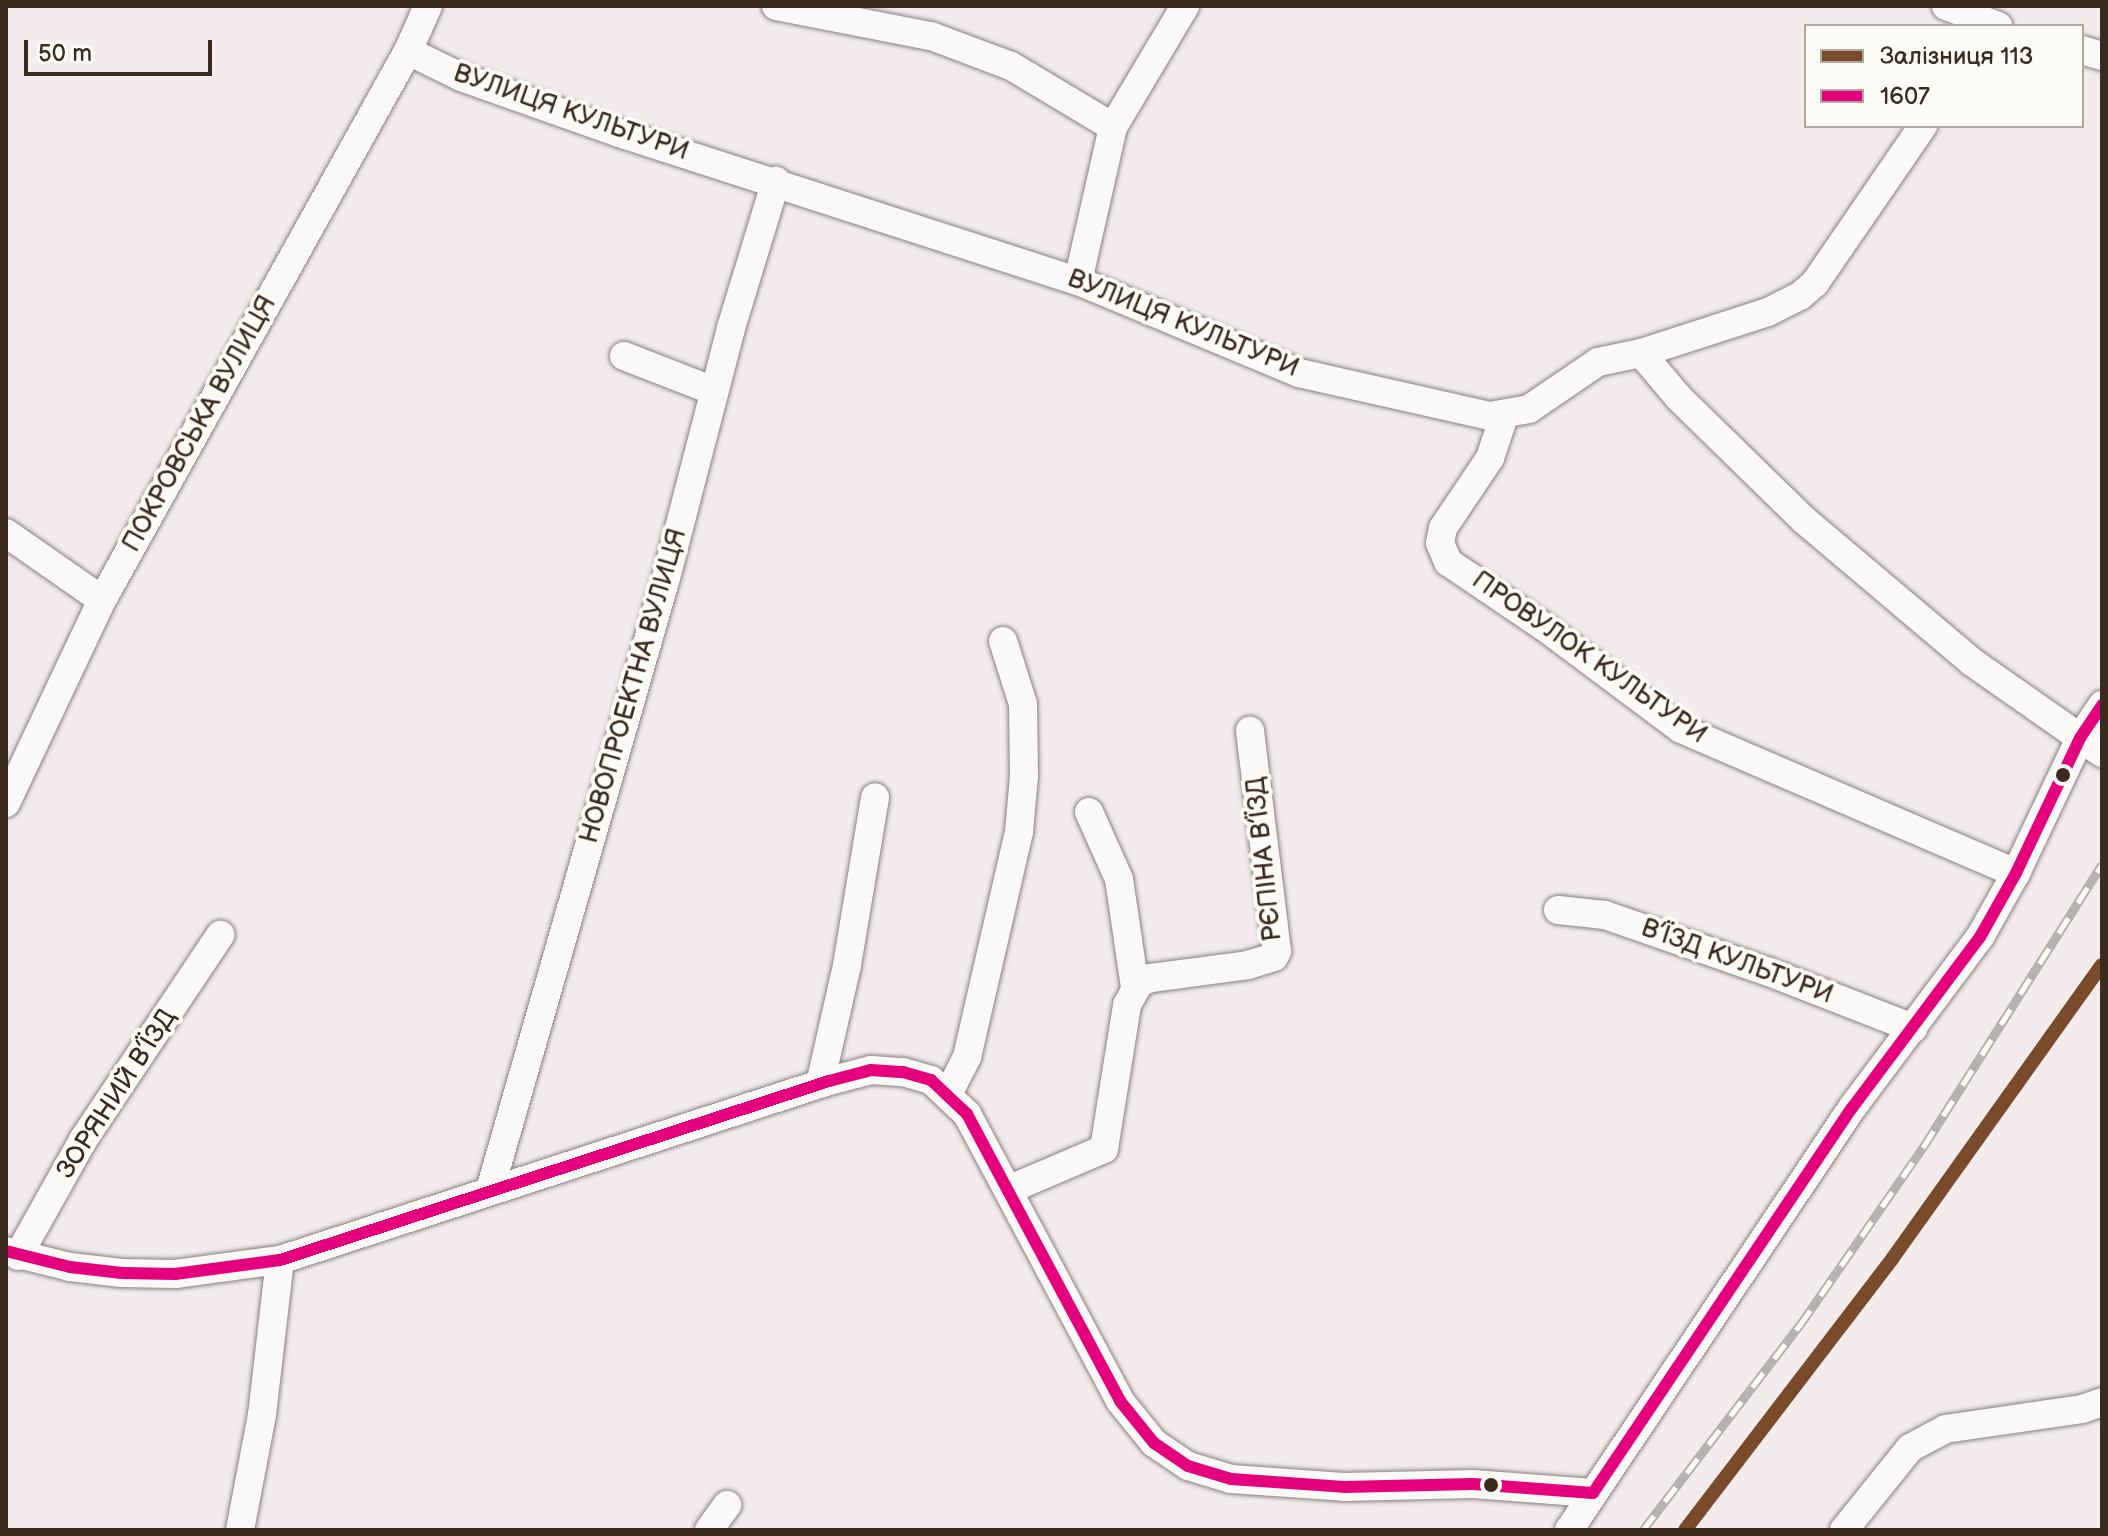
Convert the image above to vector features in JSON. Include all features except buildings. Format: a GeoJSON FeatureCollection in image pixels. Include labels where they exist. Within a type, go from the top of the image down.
{"type":"FeatureCollection","features":[{"type":"Feature","properties":{"kind":"street"},"geometry":{"type":"LineString","coordinates":[[776,6],[931,36],[1011,66],[1113,127]]}},
{"type":"Feature","properties":{"kind":"street"},"geometry":{"type":"LineString","coordinates":[[1078,281],[1113,127],[1185,6]]}},
{"type":"Feature","properties":{"kind":"street"},"geometry":{"type":"LineString","coordinates":[[1946,6],[1982,24]]}},
{"type":"Feature","properties":{"kind":"street","name":"ПОКРОВСЬКА ВУЛИЦЯ"},"geometry":{"type":"LineString","coordinates":[[6,803],[102,600],[408,51],[421,8]]}},
{"type":"Feature","properties":{"kind":"street","name":"ВУЛИЦЯ КУЛЬТУРИ"},"geometry":{"type":"LineString","coordinates":[[408,51],[461,77],[619,133],[776,181],[1078,281],[1299,373],[1480,415],[1504,416],[1529,409],[1598,362],[1641,353],[1775,309],[1800,296],[1815,283],[1922,128]]}},
{"type":"Feature","properties":{"kind":"street","name":"НОВОПРОЕКТНА ВУЛИЦЯ"},"geometry":{"type":"LineString","coordinates":[[490,1190],[666,578],[714,391],[776,181]]}},
{"type":"Feature","properties":{"kind":"street"},"geometry":{"type":"LineString","coordinates":[[1641,353],[1679,398],[1804,520],[1972,662],[2091,745]]}},
{"type":"Feature","properties":{"kind":"street"},"geometry":{"type":"LineString","coordinates":[[624,356],[714,391]]}},
{"type":"Feature","properties":{"kind":"street","name":"ПРОВУЛОК КУЛЬТУРИ"},"geometry":{"type":"LineString","coordinates":[[1504,416],[1490,458],[1441,533],[1441,548],[1448,562],[1543,626],[1681,729],[2016,873]]}},
{"type":"Feature","properties":{"kind":"street"},"geometry":{"type":"LineString","coordinates":[[6,533],[102,600]]}},
{"type":"Feature","properties":{"kind":"street"},"geometry":{"type":"LineString","coordinates":[[948,1094],[967,1057],[1019,832],[1024,776],[1023,704],[1003,641]]}},
{"type":"Feature","properties":{"kind":"street"},"geometry":{"type":"LineString","coordinates":[[1569,1530],[1852,1108],[1980,937],[2091,745],[2102,705]]}},
{"type":"Feature","properties":{"kind":"street","name":"РЄПІНА В’ЇЗД"},"geometry":{"type":"LineString","coordinates":[[1135,988],[1151,978],[1257,963],[1274,957],[1277,951],[1250,731]]}},
{"type":"Feature","properties":{"kind":"street"},"geometry":{"type":"LineString","coordinates":[[820,1084],[847,965],[875,797]]}},
{"type":"Feature","properties":{"kind":"street"},"geometry":{"type":"LineString","coordinates":[[1008,1190],[1104,1149],[1127,1005],[1135,988],[1119,879],[1089,812]]}},
{"type":"Feature","properties":{"kind":"street","name":"В’ЇЗД КУЛЬТУРИ"},"geometry":{"type":"LineString","coordinates":[[1558,910],[1605,915],[1769,972],[1913,1028]]}},
{"type":"Feature","properties":{"kind":"street","name":"ЗОРЯНИЙ В’ЇЗД"},"geometry":{"type":"LineString","coordinates":[[12,1253],[83,1140],[220,935]]}},
{"type":"Feature","properties":{"kind":"street"},"geometry":{"type":"LineString","coordinates":[[12,1253],[70,1267],[162,1274],[228,1269],[280,1260],[820,1084],[871,1070],[903,1072],[931,1080],[967,1114],[1120,1401],[1154,1443],[1188,1466],[1231,1479],[1344,1487],[1473,1484],[1593,1493]]}},
{"type":"Feature","properties":{"kind":"street"},"geometry":{"type":"LineString","coordinates":[[240,1530],[262,1415],[280,1260]]}},
{"type":"Feature","properties":{"kind":"street"},"geometry":{"type":"LineString","coordinates":[[1844,1530],[1910,1448],[1945,1429],[2082,1409],[2102,1402]]}},
{"type":"Feature","properties":{"kind":"street"},"geometry":{"type":"LineString","coordinates":[[709,1530],[727,1505]]}},
{"type":"Feature","properties":{"kind":"railway"},"geometry":{"type":"LineString","coordinates":[[1643,1530],[1800,1325],[1924,1146],[2102,864]]}},
{"type":"Feature","properties":{"kind":"rail line","name":"113"},"geometry":{"type":"LineString","coordinates":[[1685,1530],[1892,1259],[2102,965]]}},
{"type":"Feature","properties":{"kind":"transit line","name":"1607"},"geometry":{"type":"LineString","coordinates":[[1593,1493],[1852,1108],[1980,937],[2016,873],[2080,738],[2102,705]]}},
{"type":"Feature","properties":{"kind":"transit line","name":"1607"},"geometry":{"type":"LineString","coordinates":[[6,1251],[70,1267],[122,1273],[175,1274],[280,1260],[829,1081],[871,1070],[903,1072],[931,1080],[967,1114],[1120,1401],[1154,1443],[1188,1466],[1231,1479],[1344,1487],[1473,1484],[1593,1493]]}}]}
